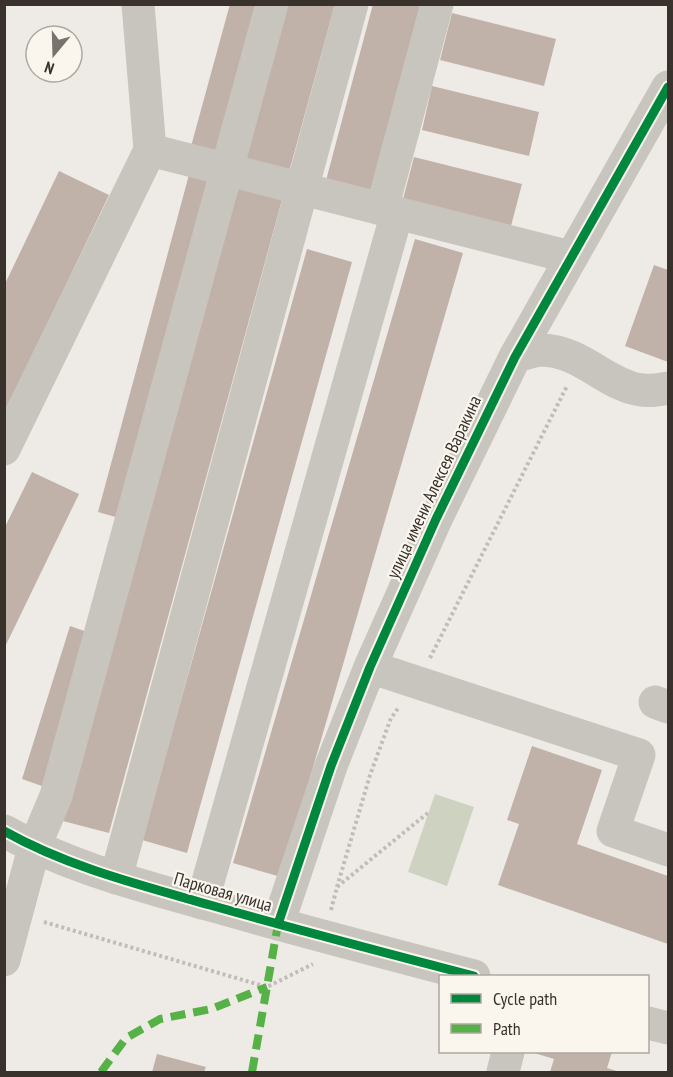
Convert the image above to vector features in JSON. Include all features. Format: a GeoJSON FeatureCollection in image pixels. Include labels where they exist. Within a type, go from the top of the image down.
{"type":"FeatureCollection","features":[{"type":"Feature","properties":{"kind":"street"},"geometry":{"type":"LineString","coordinates":[[5,445],[150,150],[138,4]]}},
{"type":"Feature","properties":{"kind":"street"},"geometry":{"type":"LineString","coordinates":[[4,960],[34,848],[56,796],[272,4]]}},
{"type":"Feature","properties":{"kind":"street"},"geometry":{"type":"LineString","coordinates":[[116,878],[352,4]]}},
{"type":"Feature","properties":{"kind":"street"},"geometry":{"type":"LineString","coordinates":[[202,903],[390,211],[436,4]]}},
{"type":"Feature","properties":{"kind":"street","name":"улица имени Алексея Варакина"},"geometry":{"type":"LineString","coordinates":[[278,924],[330,766],[370,667],[436,519],[515,357],[669,87]]}},
{"type":"Feature","properties":{"kind":"street"},"geometry":{"type":"LineString","coordinates":[[150,150],[570,257]]}},
{"type":"Feature","properties":{"kind":"street"},"geometry":{"type":"LineString","coordinates":[[515,357],[540,350],[561,353],[634,389],[650,391],[669,388]]}},
{"type":"Feature","properties":{"kind":"street"},"geometry":{"type":"LineString","coordinates":[[370,667],[639,755],[613,831],[669,850]]}},
{"type":"Feature","properties":{"kind":"street","name":"Парковая улица"},"geometry":{"type":"LineString","coordinates":[[4,831],[34,848],[116,878],[470,975]]}},
{"type":"Feature","properties":{"kind":"street"},"geometry":{"type":"LineString","coordinates":[[649,1023],[669,1028]]}},
{"type":"Feature","properties":{"kind":"street"},"geometry":{"type":"LineString","coordinates":[[503,1072],[508,1053]]}},
{"type":"Feature","properties":{"kind":"path"},"geometry":{"type":"LineString","coordinates":[[331,911],[370,775],[391,718],[417,682],[580,361]]}},
{"type":"Feature","properties":{"kind":"path"},"geometry":{"type":"LineString","coordinates":[[337,887],[429,812]]}},
{"type":"Feature","properties":{"kind":"path"},"geometry":{"type":"LineString","coordinates":[[17,914],[267,987],[316,962]]}},
{"type":"Feature","properties":{"kind":"green space"},"geometry":{"type":"Polygon","coordinates":[[[435,794],[474,807],[447,886],[408,872],[435,794]]]}},
{"type":"Feature","properties":{"kind":"building"},"geometry":{"type":"Polygon","coordinates":[[[230,4],[256,4],[215,156],[190,150],[230,4]]]}},
{"type":"Feature","properties":{"kind":"building"},"geometry":{"type":"Polygon","coordinates":[[[287,4],[335,4],[289,172],[244,160],[287,4]]]}},
{"type":"Feature","properties":{"kind":"building"},"geometry":{"type":"Polygon","coordinates":[[[373,4],[422,4],[371,196],[325,184],[373,4]]]}},
{"type":"Feature","properties":{"kind":"building"},"geometry":{"type":"Polygon","coordinates":[[[452,13],[556,39],[544,86],[440,60],[452,13]]]}},
{"type":"Feature","properties":{"kind":"building"},"geometry":{"type":"Polygon","coordinates":[[[432,86],[539,112],[529,156],[422,130],[432,86]]]}},
{"type":"Feature","properties":{"kind":"building"},"geometry":{"type":"Polygon","coordinates":[[[414,157],[522,184],[510,230],[402,203],[414,157]]]}},
{"type":"Feature","properties":{"kind":"building"},"geometry":{"type":"Polygon","coordinates":[[[59,171],[109,195],[4,414],[4,286],[59,171]]]}},
{"type":"Feature","properties":{"kind":"building"},"geometry":{"type":"Polygon","coordinates":[[[190,171],[211,177],[119,518],[98,512],[190,171]]]}},
{"type":"Feature","properties":{"kind":"building"},"geometry":{"type":"Polygon","coordinates":[[[237,184],[283,196],[109,833],[63,821],[237,184]]]}},
{"type":"Feature","properties":{"kind":"building"},"geometry":{"type":"Polygon","coordinates":[[[415,239],[463,253],[281,877],[233,863],[415,239]]]}},
{"type":"Feature","properties":{"kind":"building"},"geometry":{"type":"Polygon","coordinates":[[[307,249],[352,262],[187,853],[142,840],[307,249]]]}},
{"type":"Feature","properties":{"kind":"building"},"geometry":{"type":"Polygon","coordinates":[[[654,265],[668,270],[668,362],[625,346],[654,265]]]}},
{"type":"Feature","properties":{"kind":"building"},"geometry":{"type":"Polygon","coordinates":[[[32,472],[79,494],[4,649],[4,529],[32,472]]]}},
{"type":"Feature","properties":{"kind":"building"},"geometry":{"type":"Polygon","coordinates":[[[70,626],[90,633],[42,786],[22,779],[70,626]]]}},
{"type":"Feature","properties":{"kind":"building"},"geometry":{"type":"Polygon","coordinates":[[[532,746],[602,770],[577,844],[668,876],[668,944],[498,885],[519,824],[507,820],[532,746]]]}},
{"type":"Feature","properties":{"kind":"building"},"geometry":{"type":"Polygon","coordinates":[[[534,1053],[612,1053],[607,1068],[620,1072],[550,1072],[554,1059],[534,1053]]]}},
{"type":"Feature","properties":{"kind":"building"},"geometry":{"type":"Polygon","coordinates":[[[157,1054],[206,1067],[204,1072],[152,1072],[157,1054]]]}},
{"type":"Feature","properties":{"kind":"marked path"},"geometry":{"type":"LineString","coordinates":[[252,1072],[278,924]]}},
{"type":"Feature","properties":{"kind":"marked path"},"geometry":{"type":"LineString","coordinates":[[101,1072],[126,1038],[160,1019],[211,1009],[267,987]]}},
{"type":"Feature","properties":{"kind":"cycle path"},"geometry":{"type":"LineString","coordinates":[[278,924],[331,766],[370,667],[436,519],[515,357],[668,87]]}},
{"type":"Feature","properties":{"kind":"cycle path"},"geometry":{"type":"LineString","coordinates":[[4,831],[53,855],[131,882],[470,975]]}}]}
